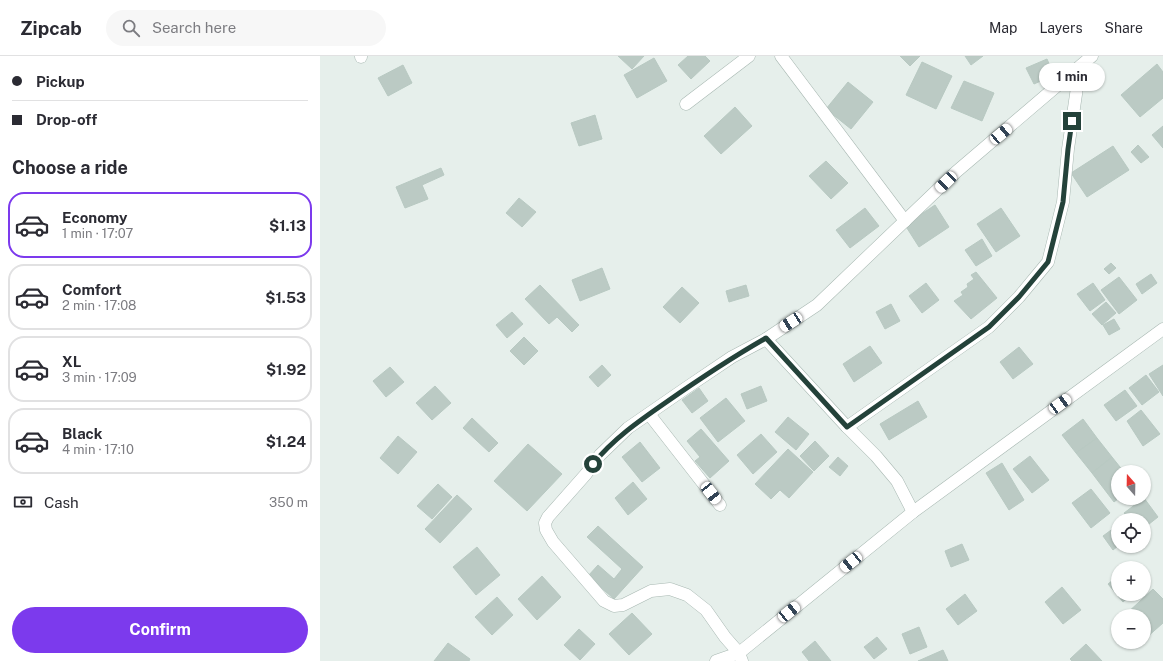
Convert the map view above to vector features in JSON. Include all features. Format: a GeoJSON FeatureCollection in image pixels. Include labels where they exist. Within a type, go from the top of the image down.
{"type":"FeatureCollection","features":[{"type":"Feature","properties":{"kind":"street"},"geometry":{"type":"LineString","coordinates":[[686,104],[749,56]]}},
{"type":"Feature","properties":{"kind":"street"},"geometry":{"type":"LineString","coordinates":[[781,56],[905,221]]}},
{"type":"Feature","properties":{"kind":"street"},"geometry":{"type":"LineString","coordinates":[[741,657],[706,610],[687,595],[670,589],[651,591],[623,605],[614,606],[604,601],[553,542],[546,530],[545,523],[548,517],[586,474],[600,455],[628,428],[732,357],[766,338],[817,305],[956,172],[1092,56]]}},
{"type":"Feature","properties":{"kind":"street"},"geometry":{"type":"LineString","coordinates":[[847,427],[989,327],[1019,297],[1048,262],[1063,202],[1068,149],[1080,67]]}},
{"type":"Feature","properties":{"kind":"street"},"geometry":{"type":"LineString","coordinates":[[716,661],[741,657],[913,512],[1163,329]]}},
{"type":"Feature","properties":{"kind":"street"},"geometry":{"type":"LineString","coordinates":[[766,338],[847,427],[876,456],[897,481],[913,512]]}},
{"type":"Feature","properties":{"kind":"street"},"geometry":{"type":"LineString","coordinates":[[649,414],[720,505]]}},
{"type":"Feature","properties":{"kind":"building"},"geometry":{"type":"Polygon","coordinates":[[[618,56],[644,56],[632,69],[618,56]]]}},
{"type":"Feature","properties":{"kind":"building"},"geometry":{"type":"Polygon","coordinates":[[[688,56],[705,56],[710,61],[691,79],[678,65],[688,56]]]}},
{"type":"Feature","properties":{"kind":"building"},"geometry":{"type":"Polygon","coordinates":[[[900,56],[920,56],[910,66],[900,56]]]}},
{"type":"Feature","properties":{"kind":"building"},"geometry":{"type":"Polygon","coordinates":[[[965,56],[983,56],[971,65],[965,56]]]}},
{"type":"Feature","properties":{"kind":"building"},"geometry":{"type":"Polygon","coordinates":[[[654,58],[667,81],[637,98],[624,75],[654,58]]]}},
{"type":"Feature","properties":{"kind":"building"},"geometry":{"type":"Polygon","coordinates":[[[1047,59],[1054,75],[1034,84],[1026,68],[1047,59]]]}},
{"type":"Feature","properties":{"kind":"building"},"geometry":{"type":"Polygon","coordinates":[[[922,62],[952,76],[936,109],[906,95],[922,62]]]}},
{"type":"Feature","properties":{"kind":"building"},"geometry":{"type":"Polygon","coordinates":[[[1157,64],[1163,72],[1163,98],[1140,117],[1121,95],[1157,64]]]}},
{"type":"Feature","properties":{"kind":"building"},"geometry":{"type":"Polygon","coordinates":[[[403,65],[412,83],[388,96],[378,78],[403,65]]]}},
{"type":"Feature","properties":{"kind":"building"},"geometry":{"type":"Polygon","coordinates":[[[964,81],[994,93],[982,121],[951,108],[964,81]]]}},
{"type":"Feature","properties":{"kind":"building"},"geometry":{"type":"Polygon","coordinates":[[[848,82],[873,102],[851,129],[826,109],[848,82]]]}},
{"type":"Feature","properties":{"kind":"building"},"geometry":{"type":"Polygon","coordinates":[[[735,107],[752,126],[721,154],[704,136],[735,107]]]}},
{"type":"Feature","properties":{"kind":"building"},"geometry":{"type":"Polygon","coordinates":[[[595,115],[602,139],[579,146],[571,123],[595,115]]]}},
{"type":"Feature","properties":{"kind":"building"},"geometry":{"type":"Polygon","coordinates":[[[1163,126],[1163,148],[1152,135],[1163,126]]]}},
{"type":"Feature","properties":{"kind":"building"},"geometry":{"type":"Polygon","coordinates":[[[1138,145],[1149,157],[1141,163],[1131,152],[1138,145]]]}},
{"type":"Feature","properties":{"kind":"building"},"geometry":{"type":"Polygon","coordinates":[[[1113,146],[1129,170],[1087,197],[1071,173],[1113,146]]]}},
{"type":"Feature","properties":{"kind":"building"},"geometry":{"type":"Polygon","coordinates":[[[826,161],[848,183],[831,199],[809,176],[826,161]]]}},
{"type":"Feature","properties":{"kind":"building"},"geometry":{"type":"Polygon","coordinates":[[[441,168],[444,175],[422,185],[428,199],[405,208],[396,187],[441,168]]]}},
{"type":"Feature","properties":{"kind":"building"},"geometry":{"type":"Polygon","coordinates":[[[519,198],[536,212],[522,227],[506,213],[519,198]]]}},
{"type":"Feature","properties":{"kind":"building"},"geometry":{"type":"Polygon","coordinates":[[[935,205],[949,227],[919,247],[905,225],[935,205]]]}},
{"type":"Feature","properties":{"kind":"building"},"geometry":{"type":"Polygon","coordinates":[[[865,208],[879,226],[850,248],[836,230],[865,208]]]}},
{"type":"Feature","properties":{"kind":"building"},"geometry":{"type":"Polygon","coordinates":[[[1001,208],[1020,236],[996,252],[977,224],[1001,208]]]}},
{"type":"Feature","properties":{"kind":"building"},"geometry":{"type":"Polygon","coordinates":[[[982,239],[992,256],[976,266],[965,250],[982,239]]]}},
{"type":"Feature","properties":{"kind":"building"},"geometry":{"type":"Polygon","coordinates":[[[1111,263],[1116,268],[1109,274],[1104,269],[1111,263]]]}},
{"type":"Feature","properties":{"kind":"building"},"geometry":{"type":"Polygon","coordinates":[[[602,268],[610,289],[580,301],[572,280],[602,268]]]}},
{"type":"Feature","properties":{"kind":"building"},"geometry":{"type":"Polygon","coordinates":[[[976,272],[997,298],[971,319],[954,301],[963,295],[961,292],[968,287],[967,284],[974,279],[971,275],[976,272]]]}},
{"type":"Feature","properties":{"kind":"building"},"geometry":{"type":"Polygon","coordinates":[[[1151,274],[1157,283],[1142,294],[1136,284],[1151,274]]]}},
{"type":"Feature","properties":{"kind":"building"},"geometry":{"type":"Polygon","coordinates":[[[1119,277],[1137,300],[1119,314],[1101,290],[1119,277]]]}},
{"type":"Feature","properties":{"kind":"building"},"geometry":{"type":"Polygon","coordinates":[[[926,283],[939,300],[922,313],[909,296],[926,283]]]}},
{"type":"Feature","properties":{"kind":"building"},"geometry":{"type":"Polygon","coordinates":[[[1093,283],[1105,300],[1090,311],[1077,294],[1093,283]]]}},
{"type":"Feature","properties":{"kind":"building"},"geometry":{"type":"Polygon","coordinates":[[[540,285],[579,325],[572,332],[557,317],[549,324],[525,299],[540,285]]]}},
{"type":"Feature","properties":{"kind":"building"},"geometry":{"type":"Polygon","coordinates":[[[746,285],[749,296],[729,302],[726,291],[746,285]]]}},
{"type":"Feature","properties":{"kind":"building"},"geometry":{"type":"Polygon","coordinates":[[[682,287],[699,303],[680,323],[663,307],[682,287]]]}},
{"type":"Feature","properties":{"kind":"building"},"geometry":{"type":"Polygon","coordinates":[[[1106,302],[1116,313],[1102,325],[1092,314],[1106,302]]]}},
{"type":"Feature","properties":{"kind":"building"},"geometry":{"type":"Polygon","coordinates":[[[891,304],[900,321],[885,329],[876,312],[891,304]]]}},
{"type":"Feature","properties":{"kind":"building"},"geometry":{"type":"Polygon","coordinates":[[[512,312],[523,324],[507,338],[496,325],[512,312]]]}},
{"type":"Feature","properties":{"kind":"building"},"geometry":{"type":"Polygon","coordinates":[[[1114,319],[1120,329],[1109,335],[1103,325],[1114,319]]]}},
{"type":"Feature","properties":{"kind":"building"},"geometry":{"type":"Polygon","coordinates":[[[524,337],[538,351],[524,365],[510,351],[524,337]]]}},
{"type":"Feature","properties":{"kind":"building"},"geometry":{"type":"Polygon","coordinates":[[[870,346],[882,363],[854,382],[843,364],[870,346]]]}},
{"type":"Feature","properties":{"kind":"building"},"geometry":{"type":"Polygon","coordinates":[[[1019,347],[1033,364],[1013,379],[1000,362],[1019,347]]]}},
{"type":"Feature","properties":{"kind":"building"},"geometry":{"type":"Polygon","coordinates":[[[602,365],[611,375],[598,387],[589,377],[602,365]]]}},
{"type":"Feature","properties":{"kind":"building"},"geometry":{"type":"Polygon","coordinates":[[[1163,365],[1163,396],[1149,374],[1163,365]]]}},
{"type":"Feature","properties":{"kind":"building"},"geometry":{"type":"Polygon","coordinates":[[[390,367],[404,382],[386,397],[373,381],[390,367]]]}},
{"type":"Feature","properties":{"kind":"building"},"geometry":{"type":"Polygon","coordinates":[[[1146,375],[1159,392],[1142,405],[1129,388],[1146,375]]]}},
{"type":"Feature","properties":{"kind":"building"},"geometry":{"type":"Polygon","coordinates":[[[435,386],[451,403],[432,420],[416,403],[435,386]]]}},
{"type":"Feature","properties":{"kind":"building"},"geometry":{"type":"Polygon","coordinates":[[[761,386],[767,401],[747,409],[741,394],[761,386]]]}},
{"type":"Feature","properties":{"kind":"building"},"geometry":{"type":"Polygon","coordinates":[[[699,388],[708,401],[692,413],[682,400],[699,388]]]}},
{"type":"Feature","properties":{"kind":"building"},"geometry":{"type":"Polygon","coordinates":[[[1125,390],[1137,406],[1116,421],[1104,405],[1125,390]]]}},
{"type":"Feature","properties":{"kind":"building"},"geometry":{"type":"Polygon","coordinates":[[[726,398],[745,421],[718,442],[700,418],[726,398]]]}},
{"type":"Feature","properties":{"kind":"building"},"geometry":{"type":"Polygon","coordinates":[[[918,401],[927,417],[889,440],[880,424],[918,401]]]}},
{"type":"Feature","properties":{"kind":"building"},"geometry":{"type":"Polygon","coordinates":[[[1141,410],[1160,434],[1143,446],[1127,421],[1141,410]]]}},
{"type":"Feature","properties":{"kind":"building"},"geometry":{"type":"Polygon","coordinates":[[[788,417],[809,434],[796,450],[775,432],[788,417]]]}},
{"type":"Feature","properties":{"kind":"building"},"geometry":{"type":"Polygon","coordinates":[[[472,418],[498,443],[489,452],[463,428],[472,418]]]}},
{"type":"Feature","properties":{"kind":"building"},"geometry":{"type":"Polygon","coordinates":[[[1083,419],[1097,438],[1076,453],[1062,435],[1083,419]]]}},
{"type":"Feature","properties":{"kind":"building"},"geometry":{"type":"Polygon","coordinates":[[[701,429],[729,461],[710,478],[695,461],[700,457],[687,441],[701,429]]]}},
{"type":"Feature","properties":{"kind":"building"},"geometry":{"type":"Polygon","coordinates":[[[761,434],[777,452],[753,474],[737,455],[761,434]]]}},
{"type":"Feature","properties":{"kind":"building"},"geometry":{"type":"Polygon","coordinates":[[[398,436],[417,452],[398,474],[380,458],[398,436]]]}},
{"type":"Feature","properties":{"kind":"building"},"geometry":{"type":"Polygon","coordinates":[[[1097,438],[1112,457],[1092,473],[1076,453],[1097,438]]]}},
{"type":"Feature","properties":{"kind":"building"},"geometry":{"type":"Polygon","coordinates":[[[815,441],[829,456],[814,471],[800,456],[815,441]]]}},
{"type":"Feature","properties":{"kind":"building"},"geometry":{"type":"Polygon","coordinates":[[[640,442],[660,468],[642,482],[622,457],[640,442]]]}},
{"type":"Feature","properties":{"kind":"building"},"geometry":{"type":"Polygon","coordinates":[[[528,444],[562,474],[527,511],[494,481],[528,444]]]}},
{"type":"Feature","properties":{"kind":"building"},"geometry":{"type":"Polygon","coordinates":[[[788,449],[813,472],[789,498],[780,490],[771,499],[755,484],[788,449]]]}},
{"type":"Feature","properties":{"kind":"building"},"geometry":{"type":"Polygon","coordinates":[[[1030,456],[1049,480],[1032,493],[1013,469],[1030,456]]]}},
{"type":"Feature","properties":{"kind":"building"},"geometry":{"type":"Polygon","coordinates":[[[838,457],[848,466],[840,476],[829,467],[838,457]]]}},
{"type":"Feature","properties":{"kind":"building"},"geometry":{"type":"Polygon","coordinates":[[[1112,457],[1118,465],[1111,465],[1111,498],[1092,473],[1112,457]]]}},
{"type":"Feature","properties":{"kind":"building"},"geometry":{"type":"Polygon","coordinates":[[[1002,463],[1024,500],[1009,510],[986,473],[1002,463]]]}},
{"type":"Feature","properties":{"kind":"building"},"geometry":{"type":"Polygon","coordinates":[[[633,482],[647,499],[628,515],[615,498],[633,482]]]}},
{"type":"Feature","properties":{"kind":"building"},"geometry":{"type":"Polygon","coordinates":[[[438,484],[452,497],[432,519],[417,506],[438,484]]]}},
{"type":"Feature","properties":{"kind":"building"},"geometry":{"type":"Polygon","coordinates":[[[1091,489],[1110,513],[1091,528],[1072,503],[1091,489]]]}},
{"type":"Feature","properties":{"kind":"building"},"geometry":{"type":"Polygon","coordinates":[[[457,495],[472,509],[440,543],[425,529],[457,495]]]}},
{"type":"Feature","properties":{"kind":"building"},"geometry":{"type":"Polygon","coordinates":[[[1135,505],[1149,505],[1158,517],[1151,522],[1151,513],[1124,513],[1135,505]]]}},
{"type":"Feature","properties":{"kind":"building"},"geometry":{"type":"Polygon","coordinates":[[[598,526],[643,567],[614,599],[588,576],[598,565],[614,579],[622,569],[587,537],[598,526]]]}},
{"type":"Feature","properties":{"kind":"building"},"geometry":{"type":"Polygon","coordinates":[[[1111,530],[1111,547],[1103,536],[1111,530]]]}},
{"type":"Feature","properties":{"kind":"building"},"geometry":{"type":"Polygon","coordinates":[[[962,544],[969,560],[951,567],[945,551],[962,544]]]}},
{"type":"Feature","properties":{"kind":"building"},"geometry":{"type":"Polygon","coordinates":[[[477,547],[500,575],[476,595],[453,567],[477,547]]]}},
{"type":"Feature","properties":{"kind":"building"},"geometry":{"type":"Polygon","coordinates":[[[542,576],[561,597],[537,620],[518,599],[542,576]]]}},
{"type":"Feature","properties":{"kind":"building"},"geometry":{"type":"Polygon","coordinates":[[[1062,587],[1081,610],[1063,624],[1045,602],[1062,587]]]}},
{"type":"Feature","properties":{"kind":"building"},"geometry":{"type":"Polygon","coordinates":[[[1153,589],[1163,599],[1163,623],[1151,634],[1151,609],[1131,609],[1140,601],[1151,601],[1151,591],[1153,589]]]}},
{"type":"Feature","properties":{"kind":"building"},"geometry":{"type":"Polygon","coordinates":[[[965,594],[977,611],[958,625],[946,609],[965,594]]]}},
{"type":"Feature","properties":{"kind":"building"},"geometry":{"type":"Polygon","coordinates":[[[497,597],[513,615],[492,635],[475,617],[497,597]]]}},
{"type":"Feature","properties":{"kind":"building"},"geometry":{"type":"Polygon","coordinates":[[[632,613],[652,634],[629,655],[609,634],[632,613]]]}},
{"type":"Feature","properties":{"kind":"building"},"geometry":{"type":"Polygon","coordinates":[[[919,627],[927,647],[910,654],[902,634],[919,627]]]}},
{"type":"Feature","properties":{"kind":"building"},"geometry":{"type":"Polygon","coordinates":[[[579,629],[595,644],[580,660],[564,645],[579,629]]]}},
{"type":"Feature","properties":{"kind":"building"},"geometry":{"type":"Polygon","coordinates":[[[877,637],[887,649],[874,659],[864,647],[877,637]]]}},
{"type":"Feature","properties":{"kind":"building"},"geometry":{"type":"Polygon","coordinates":[[[815,641],[831,661],[809,661],[802,652],[815,641]]]}},
{"type":"Feature","properties":{"kind":"building"},"geometry":{"type":"Polygon","coordinates":[[[448,643],[470,659],[469,661],[434,661],[448,643]]]}},
{"type":"Feature","properties":{"kind":"building"},"geometry":{"type":"Polygon","coordinates":[[[1086,644],[1102,661],[1072,661],[1070,659],[1086,644]]]}},
{"type":"Feature","properties":{"kind":"building"},"geometry":{"type":"Polygon","coordinates":[[[943,650],[948,661],[918,661],[943,650]]]}},
{"type":"Feature","properties":{"kind":"route"},"geometry":{"type":"LineString","coordinates":[[593,464],[600,455],[628,428],[732,357],[766,338],[847,427],[989,327],[1019,297],[1048,262],[1063,202],[1072,121]]}}]}
